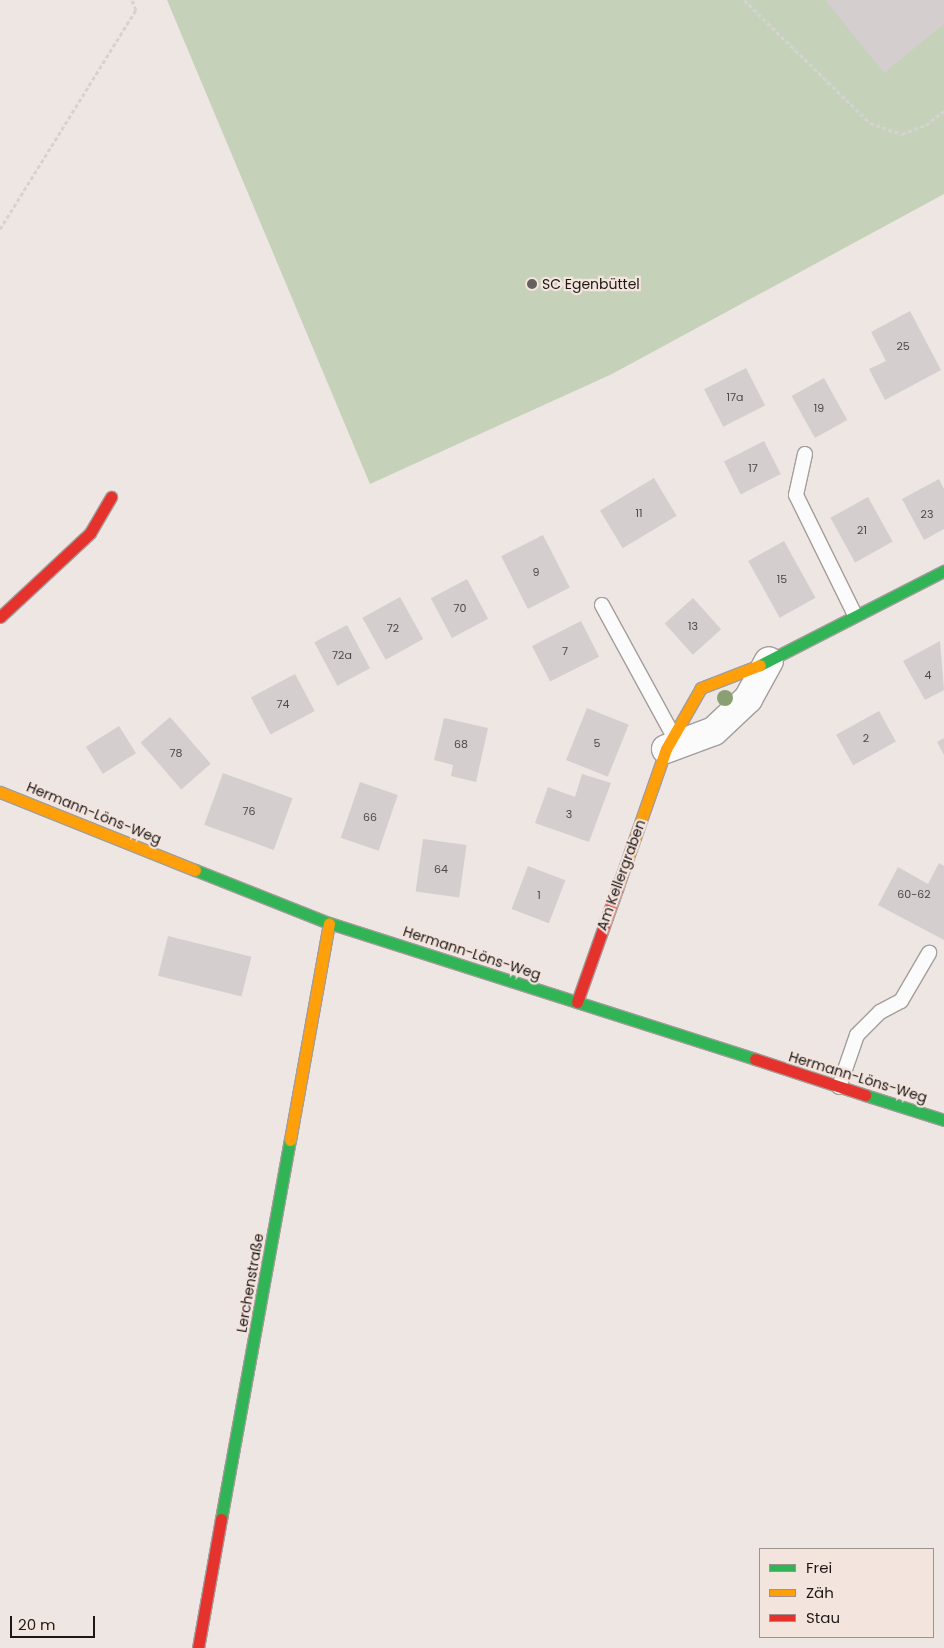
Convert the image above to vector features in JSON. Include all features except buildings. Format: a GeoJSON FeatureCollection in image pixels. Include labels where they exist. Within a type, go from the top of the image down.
{"type":"FeatureCollection","features":[{"type":"Feature","properties":{"kind":"street"},"geometry":{"type":"LineString","coordinates":[[0,617],[90,532],[111,497]]}},
{"type":"Feature","properties":{"kind":"street","name":"Am Kellergraben"},"geometry":{"type":"LineString","coordinates":[[577,1002],[670,742],[701,688],[770,661],[854,613],[944,571]]}},
{"type":"Feature","properties":{"kind":"street","name":"Am Kellergraben"},"geometry":{"type":"LineString","coordinates":[[670,742],[714,731],[748,698],[770,661]]}},
{"type":"Feature","properties":{"kind":"street","name":"Hermann-Löns-Weg"},"geometry":{"type":"LineString","coordinates":[[0,792],[329,923],[944,1120]]}},
{"type":"Feature","properties":{"kind":"street","name":"Lerchenstraße"},"geometry":{"type":"LineString","coordinates":[[198,1648],[329,923]]}},
{"type":"Feature","properties":{"kind":"lane"},"geometry":{"type":"LineString","coordinates":[[805,454],[796,495],[854,613]]}},
{"type":"Feature","properties":{"kind":"lane"},"geometry":{"type":"LineString","coordinates":[[602,605],[670,742]]}},
{"type":"Feature","properties":{"kind":"lane"},"geometry":{"type":"LineString","coordinates":[[839,1087],[857,1035],[880,1012],[901,1001],[929,953]]}},
{"type":"Feature","properties":{"kind":"path"},"geometry":{"type":"LineString","coordinates":[[0,229],[136,10],[132,0]]}},
{"type":"Feature","properties":{"kind":"path"},"geometry":{"type":"LineString","coordinates":[[744,0],[870,123],[902,134],[926,125],[944,111]]}},
{"type":"Feature","properties":{"kind":"green space","name":"SC Egenbüttel"},"geometry":{"type":"Polygon","coordinates":[[[167,0],[944,0],[944,194],[612,374],[370,484],[167,0]]]}},
{"type":"Feature","properties":{"kind":"traffic: fast"},"geometry":{"type":"LineString","coordinates":[[760,665],[944,571]]}},
{"type":"Feature","properties":{"kind":"traffic: fast"},"geometry":{"type":"LineString","coordinates":[[195,870],[329,923],[755,1059]]}},
{"type":"Feature","properties":{"kind":"traffic: fast"},"geometry":{"type":"LineString","coordinates":[[865,1095],[944,1120]]}},
{"type":"Feature","properties":{"kind":"traffic: fast"},"geometry":{"type":"LineString","coordinates":[[221,1519],[290,1140]]}},
{"type":"Feature","properties":{"kind":"traffic: slow"},"geometry":{"type":"LineString","coordinates":[[618,886],[666,749],[701,688],[760,665]]}},
{"type":"Feature","properties":{"kind":"traffic: slow"},"geometry":{"type":"LineString","coordinates":[[0,792],[195,870]]}},
{"type":"Feature","properties":{"kind":"traffic: slow"},"geometry":{"type":"LineString","coordinates":[[290,1140],[329,923]]}},
{"type":"Feature","properties":{"kind":"traffic: jam"},"geometry":{"type":"LineString","coordinates":[[0,617],[90,533],[111,497]]}},
{"type":"Feature","properties":{"kind":"traffic: jam"},"geometry":{"type":"LineString","coordinates":[[577,1002],[618,886]]}},
{"type":"Feature","properties":{"kind":"traffic: jam"},"geometry":{"type":"LineString","coordinates":[[755,1059],[865,1095]]}},
{"type":"Feature","properties":{"kind":"traffic: jam"},"geometry":{"type":"LineString","coordinates":[[198,1648],[221,1519]]}},
{"type":"Feature","properties":{"kind":"place","name":"SC Egenbüttel"},"geometry":{"type":"Point","coordinates":[532,284]}}]}
